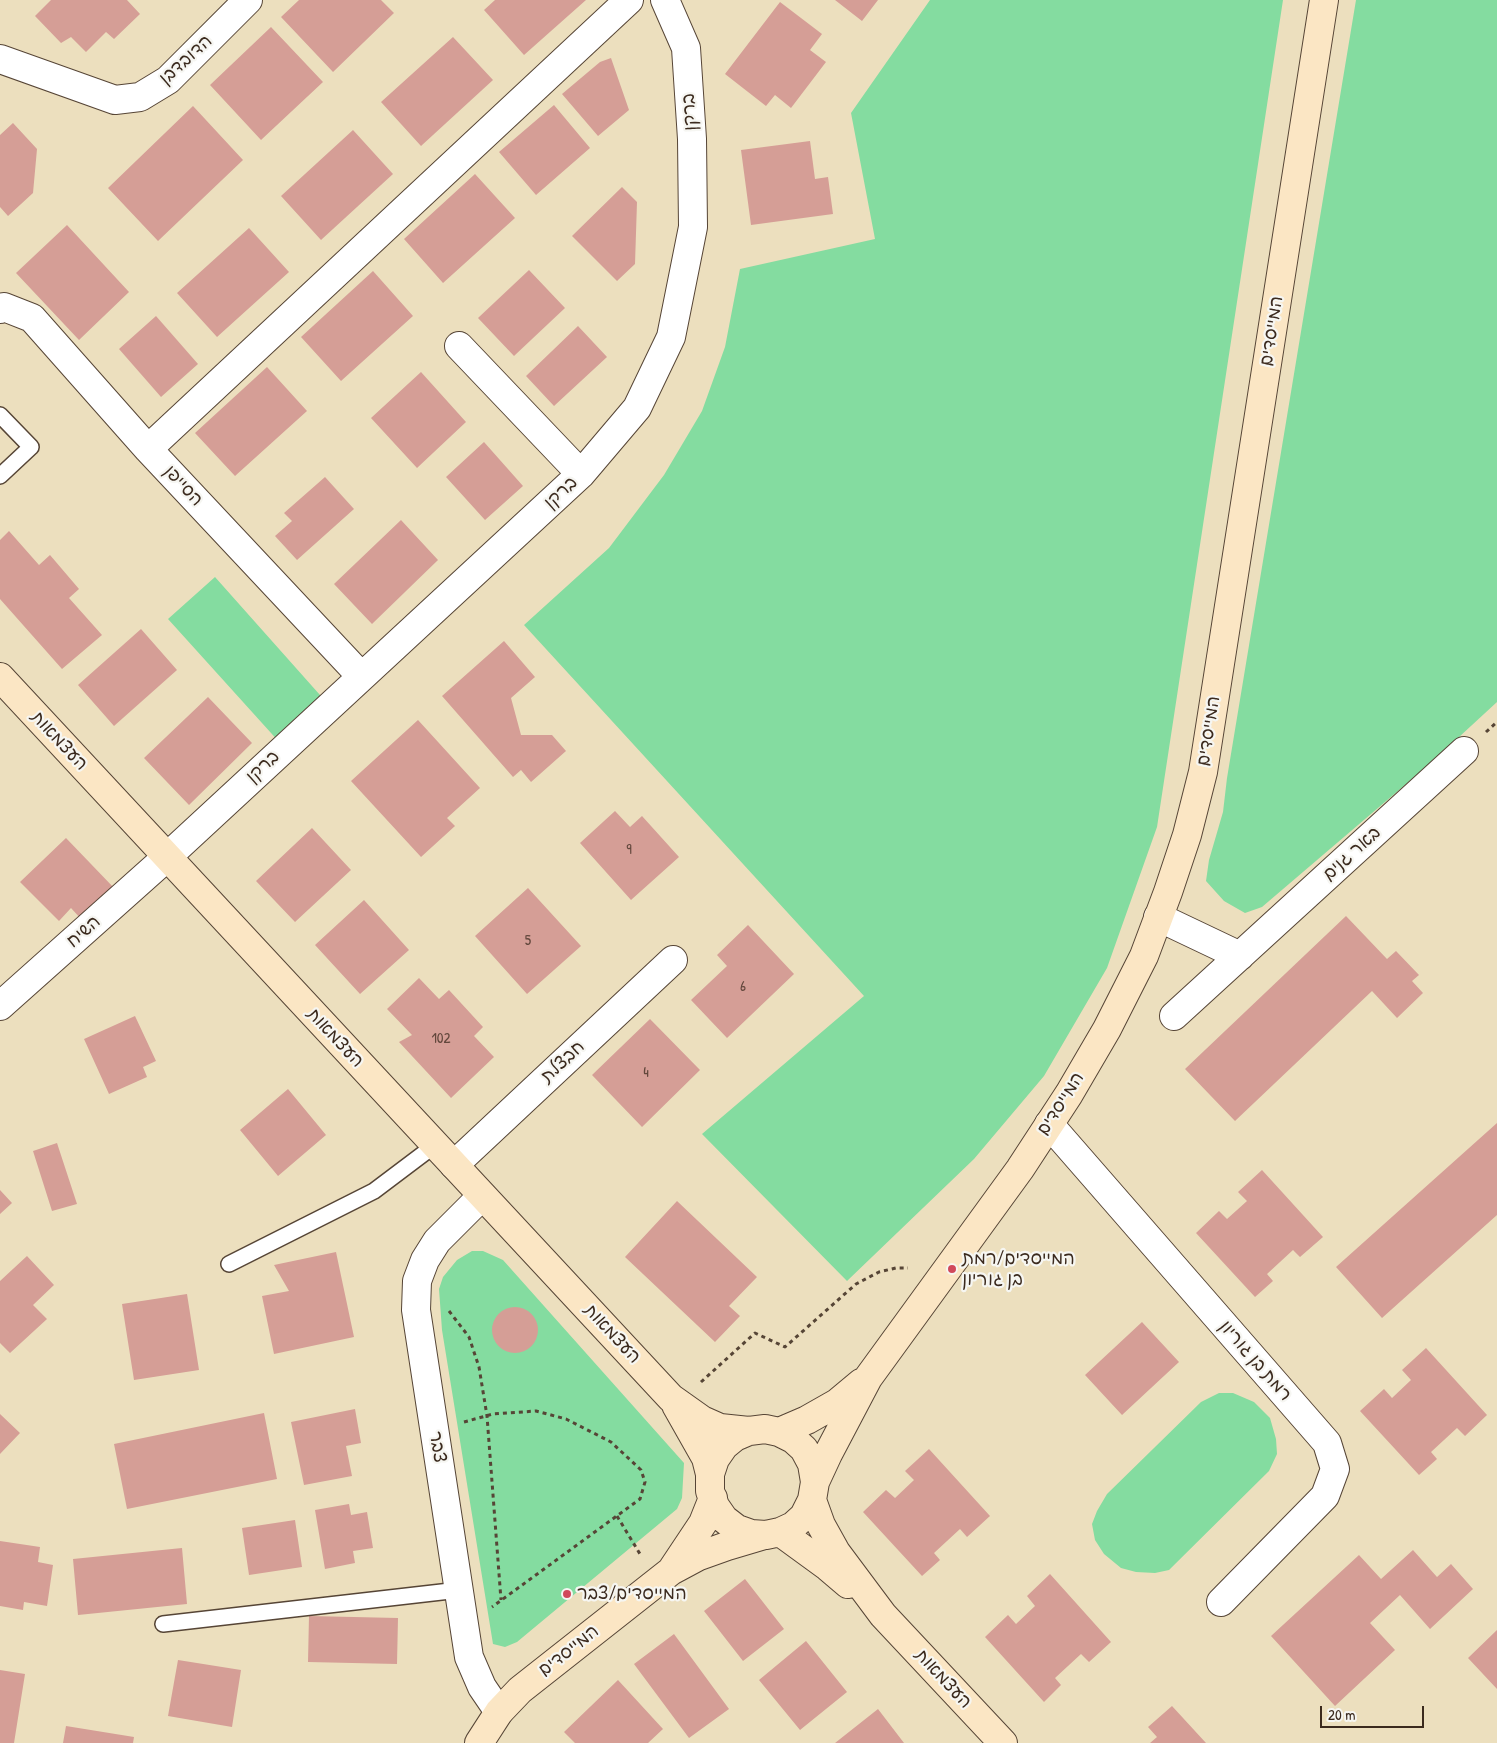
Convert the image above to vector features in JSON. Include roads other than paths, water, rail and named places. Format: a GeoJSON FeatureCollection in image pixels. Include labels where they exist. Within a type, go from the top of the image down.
{"type":"FeatureCollection","features":[{"type":"Feature","properties":{"kind":"street","name":"הדובדבן"},"geometry":{"type":"LineString","coordinates":[[0,59],[116,100],[140,97],[168,80],[248,0]]}},
{"type":"Feature","properties":{"kind":"street"},"geometry":{"type":"LineString","coordinates":[[148,449],[629,0]]}},
{"type":"Feature","properties":{"kind":"street","name":"המייסדים"},"geometry":{"type":"LineString","coordinates":[[814,1491],[828,1454],[868,1378],[1020,1169],[1070,1094],[1108,1029],[1144,956],[1187,835],[1203,772],[1324,0]]}},
{"type":"Feature","properties":{"kind":"street","name":"ברקן"},"geometry":{"type":"LineString","coordinates":[[167,857],[581,474],[637,408],[671,337],[693,227],[692,139],[686,48],[669,2]]}},
{"type":"Feature","properties":{"kind":"street","name":"הסייפן"},"geometry":{"type":"LineString","coordinates":[[0,309],[4,307],[32,318],[148,449],[361,676]]}},
{"type":"Feature","properties":{"kind":"street"},"geometry":{"type":"LineString","coordinates":[[459,346],[581,474]]}},
{"type":"Feature","properties":{"kind":"street","name":"העצמאות"},"geometry":{"type":"LineString","coordinates":[[0,677],[482,1196],[675,1400],[702,1420],[720,1428],[749,1431]]}},
{"type":"Feature","properties":{"kind":"street","name":"באר גנים"},"geometry":{"type":"LineString","coordinates":[[1174,1016],[1464,751]]}},
{"type":"Feature","properties":{"kind":"street","name":"השיח"},"geometry":{"type":"LineString","coordinates":[[0,1006],[167,857]]}},
{"type":"Feature","properties":{"kind":"street"},"geometry":{"type":"LineString","coordinates":[[1158,917],[1240,956]]}},
{"type":"Feature","properties":{"kind":"street","name":"חבצלת"},"geometry":{"type":"LineString","coordinates":[[454,1165],[672,960]]}},
{"type":"Feature","properties":{"kind":"street","name":"רמת בן גוריון"},"geometry":{"type":"LineString","coordinates":[[1049,1124],[1327,1443],[1335,1469],[1325,1496],[1221,1602]]}},
{"type":"Feature","properties":{"kind":"street","name":"צבר"},"geometry":{"type":"LineString","coordinates":[[482,1196],[437,1241],[424,1260],[417,1281],[416,1310],[469,1656],[482,1687],[499,1712]]}},
{"type":"Feature","properties":{"kind":"street","name":"המייסדים"},"geometry":{"type":"LineString","coordinates":[[779,1432],[807,1420],[838,1402],[868,1378]]}},
{"type":"Feature","properties":{"kind":"street","name":"העצמאות"},"geometry":{"type":"LineString","coordinates":[[675,1400],[706,1458],[712,1486]]}},
{"type":"Feature","properties":{"kind":"street"},"geometry":{"type":"LineString","coordinates":[[765,1429],[779,1432],[793,1439],[804,1449],[812,1464],[814,1491],[804,1516],[793,1526],[773,1534],[750,1534],[736,1529],[724,1519],[715,1506],[712,1486],[715,1459],[724,1446],[735,1437],[749,1431],[765,1429]]}},
{"type":"Feature","properties":{"kind":"street","name":"המייסדים"},"geometry":{"type":"LineString","coordinates":[[664,1577],[703,1523],[712,1486]]}},
{"type":"Feature","properties":{"kind":"street","name":"העצמאות"},"geometry":{"type":"LineString","coordinates":[[814,1491],[821,1525],[836,1552],[883,1615]]}},
{"type":"Feature","properties":{"kind":"street","name":"המייסדים"},"geometry":{"type":"LineString","coordinates":[[479,1743],[499,1712],[520,1690],[664,1577],[699,1556],[727,1546],[773,1534]]}},
{"type":"Feature","properties":{"kind":"street","name":"העצמאות"},"geometry":{"type":"LineString","coordinates":[[773,1534],[828,1567],[883,1615],[1003,1743]]}},
{"type":"Feature","properties":{"kind":"lane"},"geometry":{"type":"LineString","coordinates":[[0,414],[30,447],[0,476]]}},
{"type":"Feature","properties":{"kind":"lane"},"geometry":{"type":"LineString","coordinates":[[229,1264],[374,1191],[435,1145]]}},
{"type":"Feature","properties":{"kind":"lane"},"geometry":{"type":"LineString","coordinates":[[163,1624],[459,1590]]}},
{"type":"Feature","properties":{"kind":"place","name":"המייסדים/רמת בן גוריון"},"geometry":{"type":"Point","coordinates":[952,1269]}},
{"type":"Feature","properties":{"kind":"place","name":"המייסדים/צבר"},"geometry":{"type":"Point","coordinates":[567,1594]}}]}
